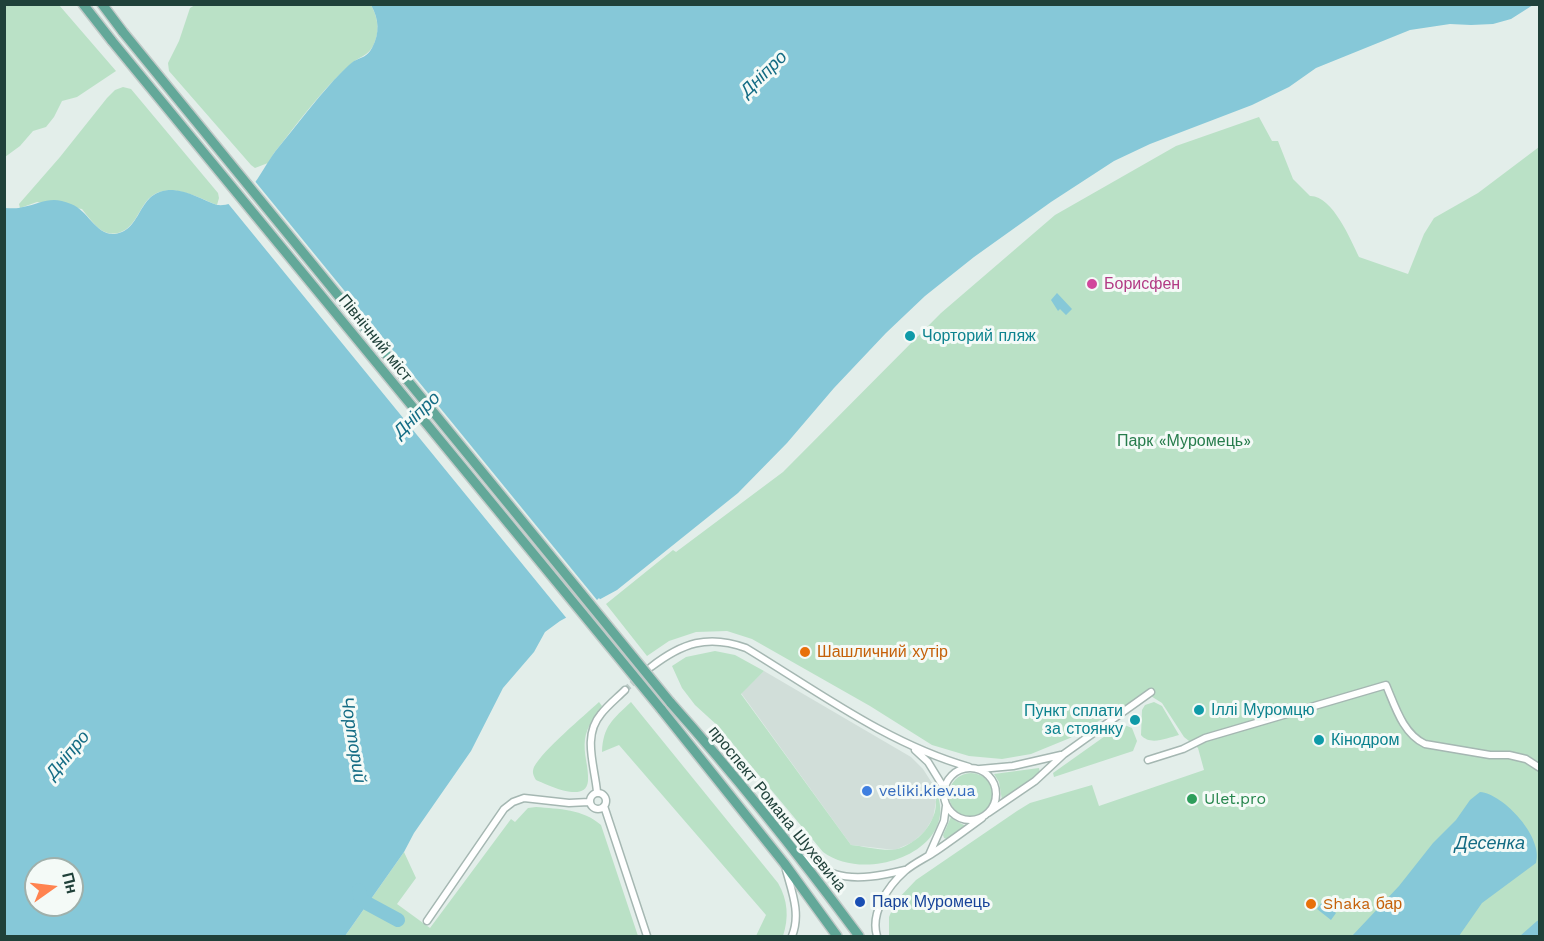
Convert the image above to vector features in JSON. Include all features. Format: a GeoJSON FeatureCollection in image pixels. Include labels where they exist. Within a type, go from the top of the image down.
{"type":"FeatureCollection","features":[{"type":"Feature","properties":{"kind":"main road","name":"Північний міст"},"geometry":{"type":"LineString","coordinates":[[83,4],[661,709]]}},
{"type":"Feature","properties":{"kind":"main road","name":"Північний міст"},"geometry":{"type":"LineString","coordinates":[[102,4],[670,702]]}},
{"type":"Feature","properties":{"kind":"main road","name":"проспект Романа Шухевича"},"geometry":{"type":"LineString","coordinates":[[670,702],[801,857],[859,936]]}},
{"type":"Feature","properties":{"kind":"main road","name":"проспект Романа Шухевича"},"geometry":{"type":"LineString","coordinates":[[661,709],[784,863],[837,936]]}},
{"type":"Feature","properties":{"kind":"street"},"geometry":{"type":"LineString","coordinates":[[651,667],[667,654],[690,644],[717,640],[731,642],[746,648],[910,746],[941,759],[980,769],[1013,766],[1064,754]]}},
{"type":"Feature","properties":{"kind":"street"},"geometry":{"type":"LineString","coordinates":[[1148,760],[1183,749],[1205,738],[1386,685],[1404,727],[1419,742],[1490,755],[1509,755],[1526,759],[1539,768]]}},
{"type":"Feature","properties":{"kind":"street"},"geometry":{"type":"LineString","coordinates":[[597,792],[590,744],[593,728],[600,715],[625,690]]}},
{"type":"Feature","properties":{"kind":"street"},"geometry":{"type":"LineString","coordinates":[[877,936],[875,930],[878,911],[885,894],[906,870],[1035,781],[1064,754],[1151,692]]}},
{"type":"Feature","properties":{"kind":"street"},"geometry":{"type":"LineString","coordinates":[[910,746],[928,762],[944,789],[946,806],[944,821],[929,856]]}},
{"type":"Feature","properties":{"kind":"street"},"geometry":{"type":"LineString","coordinates":[[944,789],[953,773],[969,767]]}},
{"type":"Feature","properties":{"kind":"street"},"geometry":{"type":"LineString","coordinates":[[980,769],[988,775],[996,790],[996,798],[988,813]]}},
{"type":"Feature","properties":{"kind":"street"},"geometry":{"type":"LineString","coordinates":[[589,802],[591,795],[597,792]]}},
{"type":"Feature","properties":{"kind":"street"},"geometry":{"type":"LineString","coordinates":[[597,792],[605,796],[604,806],[647,936]]}},
{"type":"Feature","properties":{"kind":"street"},"geometry":{"type":"LineString","coordinates":[[427,921],[504,809],[513,802],[524,798],[569,803],[589,802],[596,809],[604,806]]}},
{"type":"Feature","properties":{"kind":"street"},"geometry":{"type":"LineString","coordinates":[[946,806],[957,817],[965,820],[982,818]]}},
{"type":"Feature","properties":{"kind":"street"},"geometry":{"type":"LineString","coordinates":[[801,857],[836,874],[848,876],[879,875],[906,870]]}},
{"type":"Feature","properties":{"kind":"street"},"geometry":{"type":"LineString","coordinates":[[784,863],[795,899],[796,916],[792,936]]}},
{"type":"Feature","properties":{"kind":"shaded area"},"geometry":{"type":"Polygon","coordinates":[[[764,671],[911,757],[932,783],[936,802],[933,818],[925,831],[913,842],[895,850],[851,845],[741,693],[764,671]]]}},
{"type":"Feature","properties":{"kind":"green space"},"geometry":{"type":"Polygon","coordinates":[[[5,4],[59,5],[116,71],[77,97],[62,101],[46,127],[33,131],[20,146],[5,157],[5,4]]]}},
{"type":"Feature","properties":{"kind":"green space"},"geometry":{"type":"Polygon","coordinates":[[[195,5],[371,5],[377,19],[378,29],[369,52],[353,62],[329,85],[268,163],[255,168],[169,71],[168,63],[179,41],[190,8],[195,5]]]}},
{"type":"Feature","properties":{"kind":"green space"},"geometry":{"type":"Polygon","coordinates":[[[123,87],[131,89],[218,193],[217,205],[184,192],[163,191],[149,199],[126,230],[112,234],[97,227],[82,209],[37,202],[20,208],[19,204],[107,98],[115,90],[123,87]]]}},
{"type":"Feature","properties":{"kind":"green space","name":"Парк «Муромець»"},"geometry":{"type":"Polygon","coordinates":[[[1259,117],[1272,141],[1278,141],[1293,179],[1310,196],[1318,198],[1333,210],[1359,257],[1408,274],[1424,234],[1434,218],[1478,193],[1539,147],[1539,936],[889,936],[889,917],[896,901],[916,880],[1030,803],[1092,785],[1099,806],[1204,770],[1198,748],[1184,737],[1162,703],[1146,693],[1070,738],[1031,754],[1002,759],[969,756],[932,745],[870,706],[752,639],[727,631],[696,632],[669,641],[647,656],[606,604],[673,550],[676,552],[783,472],[941,313],[1055,215],[1176,146],[1259,117]]]}},
{"type":"Feature","properties":{"kind":"green space"},"geometry":{"type":"Polygon","coordinates":[[[715,651],[735,655],[764,671],[741,694],[851,845],[893,850],[912,842],[924,831],[933,817],[936,799],[932,783],[940,806],[937,826],[926,842],[909,854],[887,862],[864,865],[842,861],[823,852],[718,726],[695,705],[682,688],[672,666],[686,657],[715,651]]]}},
{"type":"Feature","properties":{"kind":"green space"},"geometry":{"type":"Polygon","coordinates":[[[599,702],[602,706],[589,725],[585,739],[588,776],[586,788],[581,791],[566,791],[536,780],[533,770],[539,760],[555,742],[599,702]]]}},
{"type":"Feature","properties":{"kind":"green space"},"geometry":{"type":"Polygon","coordinates":[[[631,702],[778,883],[784,896],[786,909],[783,936],[756,936],[766,915],[619,745],[602,752],[607,729],[614,718],[631,702]]]}},
{"type":"Feature","properties":{"kind":"green space"},"geometry":{"type":"Polygon","coordinates":[[[1154,702],[1162,706],[1179,735],[1154,741],[1141,735],[1142,710],[1145,705],[1154,702]]]}},
{"type":"Feature","properties":{"kind":"green space"},"geometry":{"type":"Polygon","coordinates":[[[1122,724],[1132,728],[1137,741],[1133,751],[1054,777],[1053,773],[1122,724]]]}},
{"type":"Feature","properties":{"kind":"green space"},"geometry":{"type":"Polygon","coordinates":[[[1039,768],[1040,773],[1002,800],[999,782],[994,774],[1039,768]]]}},
{"type":"Feature","properties":{"kind":"green space"},"geometry":{"type":"Polygon","coordinates":[[[971,773],[986,780],[993,795],[986,810],[971,817],[956,810],[949,795],[956,780],[971,773]]]}},
{"type":"Feature","properties":{"kind":"green space"},"geometry":{"type":"Polygon","coordinates":[[[528,808],[579,813],[601,825],[638,936],[345,936],[404,852],[416,878],[397,904],[430,928],[511,819],[515,822],[528,808]]]}},
{"type":"Feature","properties":{"kind":"green space"},"geometry":{"type":"Polygon","coordinates":[[[951,817],[966,826],[947,839],[943,835],[951,817]]]}},
{"type":"Feature","properties":{"kind":"water","name":"Дніпро"},"geometry":{"type":"Polygon","coordinates":[[[371,5],[1533,5],[1511,19],[1493,24],[1450,24],[1410,30],[1316,68],[1289,87],[1252,105],[1150,144],[1114,161],[1051,202],[974,257],[925,296],[886,333],[834,388],[787,443],[738,493],[617,590],[560,621],[545,632],[534,652],[503,688],[471,751],[345,936],[5,936],[4,208],[18,208],[52,200],[64,201],[77,207],[103,231],[115,234],[131,225],[146,202],[161,191],[184,192],[217,205],[238,200],[246,194],[278,148],[327,88],[349,65],[370,51],[375,42],[377,21],[371,5]]]}},
{"type":"Feature","properties":{"kind":"water"},"geometry":{"type":"Polygon","coordinates":[[[1057,293],[1072,309],[1066,315],[1060,309],[1058,311],[1051,300],[1057,293]]]}},
{"type":"Feature","properties":{"kind":"water","name":"Десенка"},"geometry":{"type":"Polygon","coordinates":[[[1480,792],[1500,800],[1520,819],[1534,842],[1537,853],[1536,863],[1482,903],[1459,936],[1352,936],[1399,886],[1433,843],[1456,820],[1470,800],[1480,792]]]}},
{"type":"Feature","properties":{"kind":"water"},"geometry":{"type":"Polygon","coordinates":[[[1322,902],[1336,913],[1331,920],[1317,909],[1322,902]]]}},
{"type":"Feature","properties":{"kind":"water"},"geometry":{"type":"Polygon","coordinates":[[[1539,920],[1539,936],[1520,936],[1537,921],[1539,920]]]}},
{"type":"Feature","properties":{"kind":"pier"},"geometry":{"type":"Polygon","coordinates":[[[254,180],[597,600],[599,598],[602,602],[568,620],[226,201],[236,196],[254,180]]]}},
{"type":"Feature","properties":{"kind":"waterway","name":"Чорторий"},"geometry":{"type":"LineString","coordinates":[[359,890],[361,900],[398,920]]}},
{"type":"Feature","properties":{"kind":"tunnel"},"geometry":{"type":"LineString","coordinates":[[625,690],[647,670]]}},
{"type":"Feature","properties":{"kind":"place","name":"Борисфен"},"geometry":{"type":"Point","coordinates":[1092,284]}},
{"type":"Feature","properties":{"kind":"place","name":"Чорторий пляж"},"geometry":{"type":"Point","coordinates":[910,336]}},
{"type":"Feature","properties":{"kind":"place","name":"Шашличний хутір"},"geometry":{"type":"Point","coordinates":[805,652]}},
{"type":"Feature","properties":{"kind":"place","name":"Іллі Муромцю"},"geometry":{"type":"Point","coordinates":[1199,710]}},
{"type":"Feature","properties":{"kind":"place","name":"Пункт сплати за стоянку"},"geometry":{"type":"Point","coordinates":[1135,720]}},
{"type":"Feature","properties":{"kind":"place","name":"Кінодром"},"geometry":{"type":"Point","coordinates":[1319,740]}},
{"type":"Feature","properties":{"kind":"place","name":"veliki.kiev.ua"},"geometry":{"type":"Point","coordinates":[867,791]}},
{"type":"Feature","properties":{"kind":"place","name":"Ulet.pro"},"geometry":{"type":"Point","coordinates":[1192,799]}},
{"type":"Feature","properties":{"kind":"place","name":"Парк Муромець"},"geometry":{"type":"Point","coordinates":[860,902]}},
{"type":"Feature","properties":{"kind":"place","name":"Shaka бар"},"geometry":{"type":"Point","coordinates":[1311,904]}}]}
